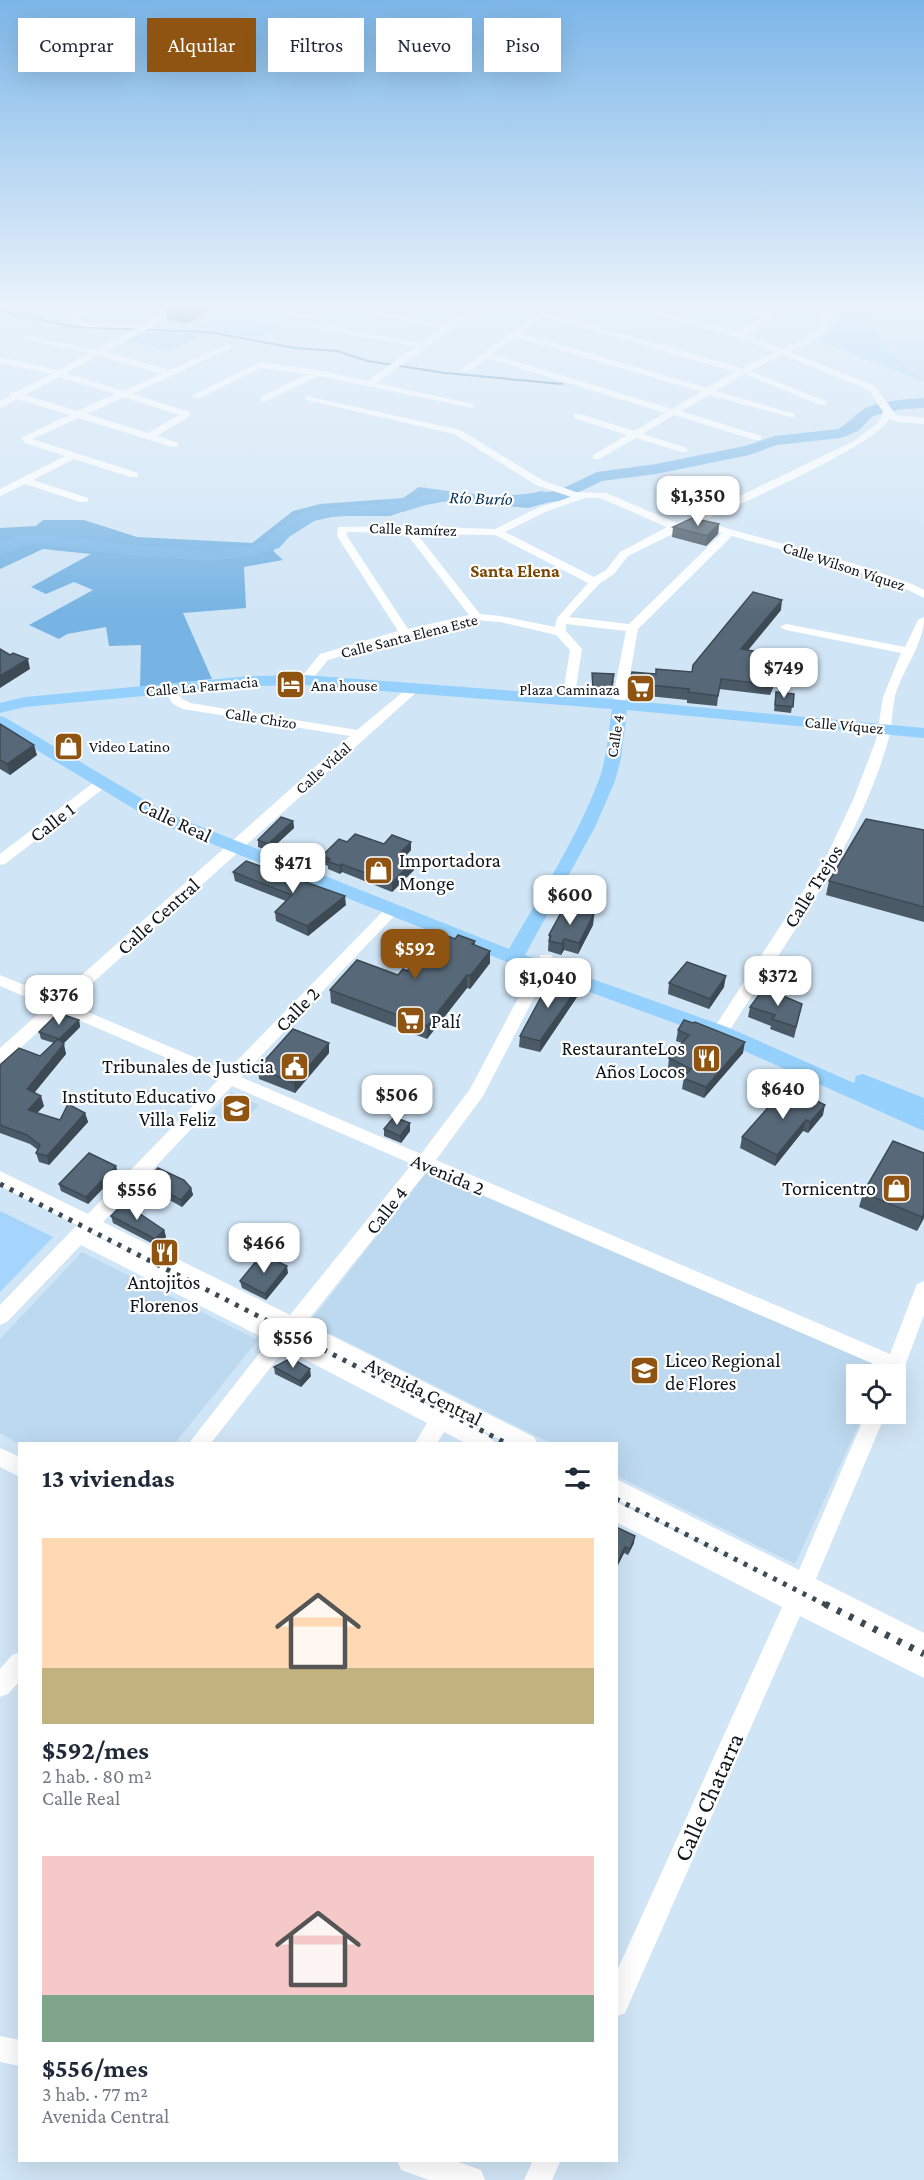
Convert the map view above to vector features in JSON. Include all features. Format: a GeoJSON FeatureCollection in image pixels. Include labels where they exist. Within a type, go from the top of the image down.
{"type":"FeatureCollection","features":[{"type":"Feature","properties":{"kind":"main road","name":"Calle La Farmacia"},"geometry":{"type":"LineString","coordinates":[[4,705],[251,681],[305,680],[620,706]]}},
{"type":"Feature","properties":{"kind":"main road","name":"Calle Víquez"},"geometry":{"type":"LineString","coordinates":[[620,706],[924,733]]}},
{"type":"Feature","properties":{"kind":"main road","name":"Calle 4"},"geometry":{"type":"LineString","coordinates":[[516,954],[586,827],[607,782],[613,758],[620,706]]}},
{"type":"Feature","properties":{"kind":"main road","name":"Calle Real"},"geometry":{"type":"LineString","coordinates":[[0,721],[147,809],[236,847],[463,935],[723,1028],[924,1106]]}},
{"type":"Feature","properties":{"kind":"main road","name":"Calle Real"},"geometry":{"type":"LineString","coordinates":[[723,1028],[924,1123]]}},
{"type":"Feature","properties":{"kind":"main road"},"geometry":{"type":"LineString","coordinates":[[897,1094],[924,1114]]}},
{"type":"Feature","properties":{"kind":"street"},"geometry":{"type":"LineString","coordinates":[[60,409],[175,445]]}},
{"type":"Feature","properties":{"kind":"street"},"geometry":{"type":"LineString","coordinates":[[90,409],[26,438],[28,441],[134,475]]}},
{"type":"Feature","properties":{"kind":"street"},"geometry":{"type":"LineString","coordinates":[[149,436],[187,414],[171,409]]}},
{"type":"Feature","properties":{"kind":"street"},"geometry":{"type":"LineString","coordinates":[[356,409],[457,432],[478,443],[519,471],[555,488],[579,496]]}},
{"type":"Feature","properties":{"kind":"street"},"geometry":{"type":"LineString","coordinates":[[661,409],[758,438]]}},
{"type":"Feature","properties":{"kind":"street"},"geometry":{"type":"LineString","coordinates":[[596,457],[677,409]]}},
{"type":"Feature","properties":{"kind":"street"},"geometry":{"type":"LineString","coordinates":[[767,409],[791,416]]}},
{"type":"Feature","properties":{"kind":"street"},"geometry":{"type":"LineString","coordinates":[[882,409],[884,414]]}},
{"type":"Feature","properties":{"kind":"street"},"geometry":{"type":"LineString","coordinates":[[884,414],[903,422],[924,421]]}},
{"type":"Feature","properties":{"kind":"street"},"geometry":{"type":"LineString","coordinates":[[568,700],[576,649],[561,626],[595,582],[610,572],[624,555],[641,543],[693,521],[857,443],[884,414]]}},
{"type":"Feature","properties":{"kind":"street"},"geometry":{"type":"LineString","coordinates":[[578,416],[684,450]]}},
{"type":"Feature","properties":{"kind":"street"},"geometry":{"type":"LineString","coordinates":[[0,492],[73,456]]}},
{"type":"Feature","properties":{"kind":"street"},"geometry":{"type":"LineString","coordinates":[[24,481],[84,500]]}},
{"type":"Feature","properties":{"kind":"street"},"geometry":{"type":"LineString","coordinates":[[497,532],[541,510],[579,496],[602,495],[677,527]]}},
{"type":"Feature","properties":{"kind":"street","name":"Calle Wilson Víquez"},"geometry":{"type":"LineString","coordinates":[[693,521],[860,569],[908,586],[924,595]]}},
{"type":"Feature","properties":{"kind":"street","name":"Calle Ramírez"},"geometry":{"type":"LineString","coordinates":[[405,633],[340,532],[347,527],[497,532],[595,582]]}},
{"type":"Feature","properties":{"kind":"street"},"geometry":{"type":"LineString","coordinates":[[408,529],[476,617]]}},
{"type":"Feature","properties":{"kind":"street"},"geometry":{"type":"LineString","coordinates":[[632,628],[729,533]]}},
{"type":"Feature","properties":{"kind":"street","name":"Calle Santa Elena Este"},"geometry":{"type":"LineString","coordinates":[[305,680],[324,657],[405,633],[476,617],[561,626],[632,628]]}},
{"type":"Feature","properties":{"kind":"street"},"geometry":{"type":"LineString","coordinates":[[884,729],[889,697],[924,622]]}},
{"type":"Feature","properties":{"kind":"street"},"geometry":{"type":"LineString","coordinates":[[786,627],[909,651]]}},
{"type":"Feature","properties":{"kind":"street","name":"Calle 4"},"geometry":{"type":"LineString","coordinates":[[620,706],[619,698],[632,628]]}},
{"type":"Feature","properties":{"kind":"street","name":"Calle Chizo"},"geometry":{"type":"LineString","coordinates":[[169,688],[181,704],[360,734]]}},
{"type":"Feature","properties":{"kind":"street","name":"Calle Vidal"},"geometry":{"type":"LineString","coordinates":[[236,847],[360,734],[413,690]]}},
{"type":"Feature","properties":{"kind":"street","name":"Calle Trejos"},"geometry":{"type":"LineString","coordinates":[[723,1028],[835,853],[860,800],[884,729]]}},
{"type":"Feature","properties":{"kind":"street","name":"Calle 1"},"geometry":{"type":"LineString","coordinates":[[0,861],[103,782]]}},
{"type":"Feature","properties":{"kind":"street","name":"Calle Central"},"geometry":{"type":"LineString","coordinates":[[0,1057],[236,847]]}},
{"type":"Feature","properties":{"kind":"street","name":"Calle 2"},"geometry":{"type":"LineString","coordinates":[[0,1317],[394,908]]}},
{"type":"Feature","properties":{"kind":"street","name":"Calle 4"},"geometry":{"type":"LineString","coordinates":[[200,1442],[462,1114],[477,1092],[544,963]]}},
{"type":"Feature","properties":{"kind":"street","name":"Avenida 2"},"geometry":{"type":"LineString","coordinates":[[0,980],[883,1364]]}},
{"type":"Feature","properties":{"kind":"street","name":"Avenida Central"},"geometry":{"type":"LineString","coordinates":[[0,1178],[84,1229],[446,1413],[524,1442]]}},
{"type":"Feature","properties":{"kind":"street"},"geometry":{"type":"LineString","coordinates":[[896,1364],[924,1289]]}},
{"type":"Feature","properties":{"kind":"street"},"geometry":{"type":"LineString","coordinates":[[426,1442],[446,1413]]}},
{"type":"Feature","properties":{"kind":"street","name":"Avenida Central"},"geometry":{"type":"LineString","coordinates":[[446,1413],[483,1442]]}},
{"type":"Feature","properties":{"kind":"street","name":"Calle Chatarra"},"geometry":{"type":"LineString","coordinates":[[618,1999],[871,1424]]}},
{"type":"Feature","properties":{"kind":"street"},"geometry":{"type":"LineString","coordinates":[[0,1457],[18,1467]]}},
{"type":"Feature","properties":{"kind":"street"},"geometry":{"type":"LineString","coordinates":[[618,1489],[774,1567],[799,1592],[924,1667]]}},
{"type":"Feature","properties":{"kind":"street"},"geometry":{"type":"LineString","coordinates":[[618,1512],[924,1645]]}},
{"type":"Feature","properties":{"kind":"street"},"geometry":{"type":"LineString","coordinates":[[0,1686],[18,1665]]}},
{"type":"Feature","properties":{"kind":"street"},"geometry":{"type":"LineString","coordinates":[[0,2049],[18,2053]]}},
{"type":"Feature","properties":{"kind":"street"},"geometry":{"type":"LineString","coordinates":[[416,2162],[459,2178]]}},
{"type":"Feature","properties":{"kind":"street"},"geometry":{"type":"LineString","coordinates":[[538,2180],[546,2162]]}},
{"type":"Feature","properties":{"kind":"shaded area"},"geometry":{"type":"Polygon","coordinates":[[[419,487],[505,499],[542,491],[565,498],[528,508],[446,501],[416,507],[390,516],[328,516],[306,519],[297,525],[273,551],[283,560],[244,567],[246,608],[183,613],[212,679],[140,687],[141,645],[109,646],[106,627],[67,634],[59,639],[29,625],[93,590],[74,582],[46,594],[31,587],[91,554],[43,549],[0,569],[0,528],[36,526],[43,520],[84,520],[137,537],[252,543],[293,511],[320,504],[403,498],[419,487]]]}},
{"type":"Feature","properties":{"kind":"shaded area","name":"Instituto Educativo Villa Feliz"},"geometry":{"type":"Polygon","coordinates":[[[231,1092],[259,1105],[249,1116],[236,1110],[226,1121],[211,1113],[231,1092]]]}},
{"type":"Feature","properties":{"kind":"shaded area","name":"Liceo Regional de Flores"},"geometry":{"type":"Polygon","coordinates":[[[427,1172],[875,1364],[846,1364],[846,1424],[859,1424],[795,1564],[618,1476],[618,1442],[548,1442],[309,1323],[427,1172]]]}},
{"type":"Feature","properties":{"kind":"shaded area"},"geometry":{"type":"Polygon","coordinates":[[[0,1211],[53,1237],[0,1292],[0,1211]]]}},
{"type":"Feature","properties":{"kind":"shaded area"},"geometry":{"type":"Polygon","coordinates":[[[82,1252],[258,1340],[176,1442],[18,1443],[0,1433],[0,1339],[82,1252]]]}},
{"type":"Feature","properties":{"kind":"building"},"geometry":{"type":"Polygon","coordinates":[[[692,518],[719,524],[707,536],[673,527],[692,518]]]}},
{"type":"Feature","properties":{"kind":"building"},"geometry":{"type":"Polygon","coordinates":[[[753,592],[782,600],[741,649],[783,656],[772,685],[721,679],[718,696],[688,692],[689,689],[630,683],[632,672],[656,674],[656,669],[692,672],[693,665],[753,592]]]}},
{"type":"Feature","properties":{"kind":"building"},"geometry":{"type":"Polygon","coordinates":[[[0,649],[10,655],[13,653],[28,659],[0,676],[0,649]]]}},
{"type":"Feature","properties":{"kind":"building"},"geometry":{"type":"Polygon","coordinates":[[[592,673],[614,674],[611,689],[593,688],[592,673]]]}},
{"type":"Feature","properties":{"kind":"building"},"geometry":{"type":"Polygon","coordinates":[[[776,692],[794,694],[793,707],[775,705],[776,692]]]}},
{"type":"Feature","properties":{"kind":"building"},"geometry":{"type":"Polygon","coordinates":[[[0,724],[34,745],[7,764],[0,760],[0,724]]]}},
{"type":"Feature","properties":{"kind":"building"},"geometry":{"type":"Polygon","coordinates":[[[281,817],[293,821],[268,844],[258,840],[281,817]]]}},
{"type":"Feature","properties":{"kind":"building"},"geometry":{"type":"Polygon","coordinates":[[[866,819],[924,830],[924,907],[829,881],[866,819]]]}},
{"type":"Feature","properties":{"kind":"building"},"geometry":{"type":"Polygon","coordinates":[[[355,834],[384,844],[392,835],[411,842],[397,856],[413,861],[392,883],[327,861],[330,859],[322,856],[339,839],[347,842],[355,834]]]}},
{"type":"Feature","properties":{"kind":"building"},"geometry":{"type":"Polygon","coordinates":[[[246,861],[345,896],[307,926],[275,912],[292,895],[233,872],[246,861]]]}},
{"type":"Feature","properties":{"kind":"building"},"geometry":{"type":"Polygon","coordinates":[[[564,907],[594,914],[579,943],[564,939],[562,944],[549,941],[551,936],[549,935],[564,907]]]}},
{"type":"Feature","properties":{"kind":"building"},"geometry":{"type":"Polygon","coordinates":[[[440,933],[455,939],[458,935],[475,941],[472,944],[490,951],[470,976],[467,975],[427,1026],[330,990],[357,960],[398,975],[403,969],[407,971],[440,933]]]}},
{"type":"Feature","properties":{"kind":"building"},"geometry":{"type":"Polygon","coordinates":[[[687,962],[726,976],[710,999],[669,983],[687,962]]]}},
{"type":"Feature","properties":{"kind":"building"},"geometry":{"type":"Polygon","coordinates":[[[554,979],[578,987],[540,1041],[520,1036],[547,986],[550,987],[554,979]]]}},
{"type":"Feature","properties":{"kind":"building"},"geometry":{"type":"Polygon","coordinates":[[[764,988],[802,1004],[796,1027],[772,1019],[775,1015],[750,1007],[764,988]]]}},
{"type":"Feature","properties":{"kind":"building"},"geometry":{"type":"Polygon","coordinates":[[[58,1013],[79,1020],[59,1039],[39,1032],[58,1013]]]}},
{"type":"Feature","properties":{"kind":"building","name":"RestauranteLos Años Locos"},"geometry":{"type":"Polygon","coordinates":[[[684,1020],[695,1022],[745,1042],[706,1087],[683,1078],[691,1069],[669,1058],[689,1035],[678,1030],[684,1020]]]}},
{"type":"Feature","properties":{"kind":"building","name":"Tribunales de Justicia"},"geometry":{"type":"Polygon","coordinates":[[[293,1029],[329,1043],[294,1083],[258,1068],[293,1029]]]}},
{"type":"Feature","properties":{"kind":"building"},"geometry":{"type":"Polygon","coordinates":[[[58,1039],[64,1044],[27,1089],[41,1096],[28,1110],[60,1120],[68,1104],[85,1113],[47,1156],[36,1153],[40,1145],[27,1135],[0,1125],[0,1065],[19,1048],[40,1056],[58,1039]]]}},
{"type":"Feature","properties":{"kind":"building"},"geometry":{"type":"Polygon","coordinates":[[[787,1086],[825,1105],[810,1122],[806,1120],[777,1155],[742,1137],[787,1086]]]}},
{"type":"Feature","properties":{"kind":"building"},"geometry":{"type":"Polygon","coordinates":[[[394,1117],[410,1123],[400,1136],[384,1129],[394,1117]]]}},
{"type":"Feature","properties":{"kind":"building","name":"Tornicentro"},"geometry":{"type":"Polygon","coordinates":[[[893,1141],[924,1153],[924,1213],[922,1217],[863,1193],[893,1141]]]}},
{"type":"Feature","properties":{"kind":"building"},"geometry":{"type":"Polygon","coordinates":[[[89,1153],[116,1166],[86,1197],[59,1184],[89,1153]]]}},
{"type":"Feature","properties":{"kind":"building"},"geometry":{"type":"Polygon","coordinates":[[[158,1168],[184,1180],[191,1188],[181,1200],[146,1181],[158,1168]]]}},
{"type":"Feature","properties":{"kind":"building"},"geometry":{"type":"Polygon","coordinates":[[[124,1203],[164,1230],[155,1239],[111,1216],[124,1203]]]}},
{"type":"Feature","properties":{"kind":"building"},"geometry":{"type":"Polygon","coordinates":[[[262,1254],[287,1266],[265,1294],[240,1281],[262,1254]]]}},
{"type":"Feature","properties":{"kind":"building"},"geometry":{"type":"Polygon","coordinates":[[[291,1358],[310,1369],[300,1381],[274,1367],[291,1358]]]}},
{"type":"Feature","properties":{"kind":"building"},"geometry":{"type":"Polygon","coordinates":[[[618,1528],[635,1536],[630,1549],[625,1547],[618,1562],[618,1528]]]}},
{"type":"Feature","properties":{"kind":"waterway","name":"Río Burío"},"geometry":{"type":"LineString","coordinates":[[0,550],[19,541],[36,539],[138,551],[209,556],[252,551],[273,544],[283,533],[308,517],[332,512],[403,507],[437,496],[502,501],[561,496],[597,477],[656,469],[749,450],[775,441],[841,433],[852,428],[868,413],[884,409]]}},
{"type":"Feature","properties":{"kind":"railway"},"geometry":{"type":"LineString","coordinates":[[0,1184],[504,1442]]}},
{"type":"Feature","properties":{"kind":"railway"},"geometry":{"type":"LineString","coordinates":[[618,1500],[828,1606]]}},
{"type":"Feature","properties":{"kind":"railway"},"geometry":{"type":"LineString","coordinates":[[825,1604],[924,1654]]}},
{"type":"Feature","properties":{"kind":"place","name":"Ana house"},"geometry":{"type":"Point","coordinates":[290,685]}},
{"type":"Feature","properties":{"kind":"place","name":"Plaza Caminaza"},"geometry":{"type":"Point","coordinates":[641,689]}},
{"type":"Feature","properties":{"kind":"place","name":"Video Latino"},"geometry":{"type":"Point","coordinates":[68,746]}},
{"type":"Feature","properties":{"kind":"place","name":"Importadora Monge"},"geometry":{"type":"Point","coordinates":[378,871]}},
{"type":"Feature","properties":{"kind":"place","name":"Palí"},"geometry":{"type":"Point","coordinates":[410,1021]}},
{"type":"Feature","properties":{"kind":"place","name":"RestauranteLos Años Locos"},"geometry":{"type":"Point","coordinates":[706,1059]}},
{"type":"Feature","properties":{"kind":"place","name":"Tribunales de Justicia"},"geometry":{"type":"Point","coordinates":[295,1066]}},
{"type":"Feature","properties":{"kind":"place","name":"Instituto Educativo Villa Feliz"},"geometry":{"type":"Point","coordinates":[237,1108]}},
{"type":"Feature","properties":{"kind":"place","name":"Tornicentro"},"geometry":{"type":"Point","coordinates":[897,1188]}},
{"type":"Feature","properties":{"kind":"place","name":"Antojitos Florenos"},"geometry":{"type":"Point","coordinates":[164,1252]}},
{"type":"Feature","properties":{"kind":"place","name":"Liceo Regional de Flores"},"geometry":{"type":"Point","coordinates":[644,1371]}},
{"type":"Feature","properties":{"kind":"district","name":"Santa Elena"},"geometry":{"type":"Point","coordinates":[515,571]}}]}
